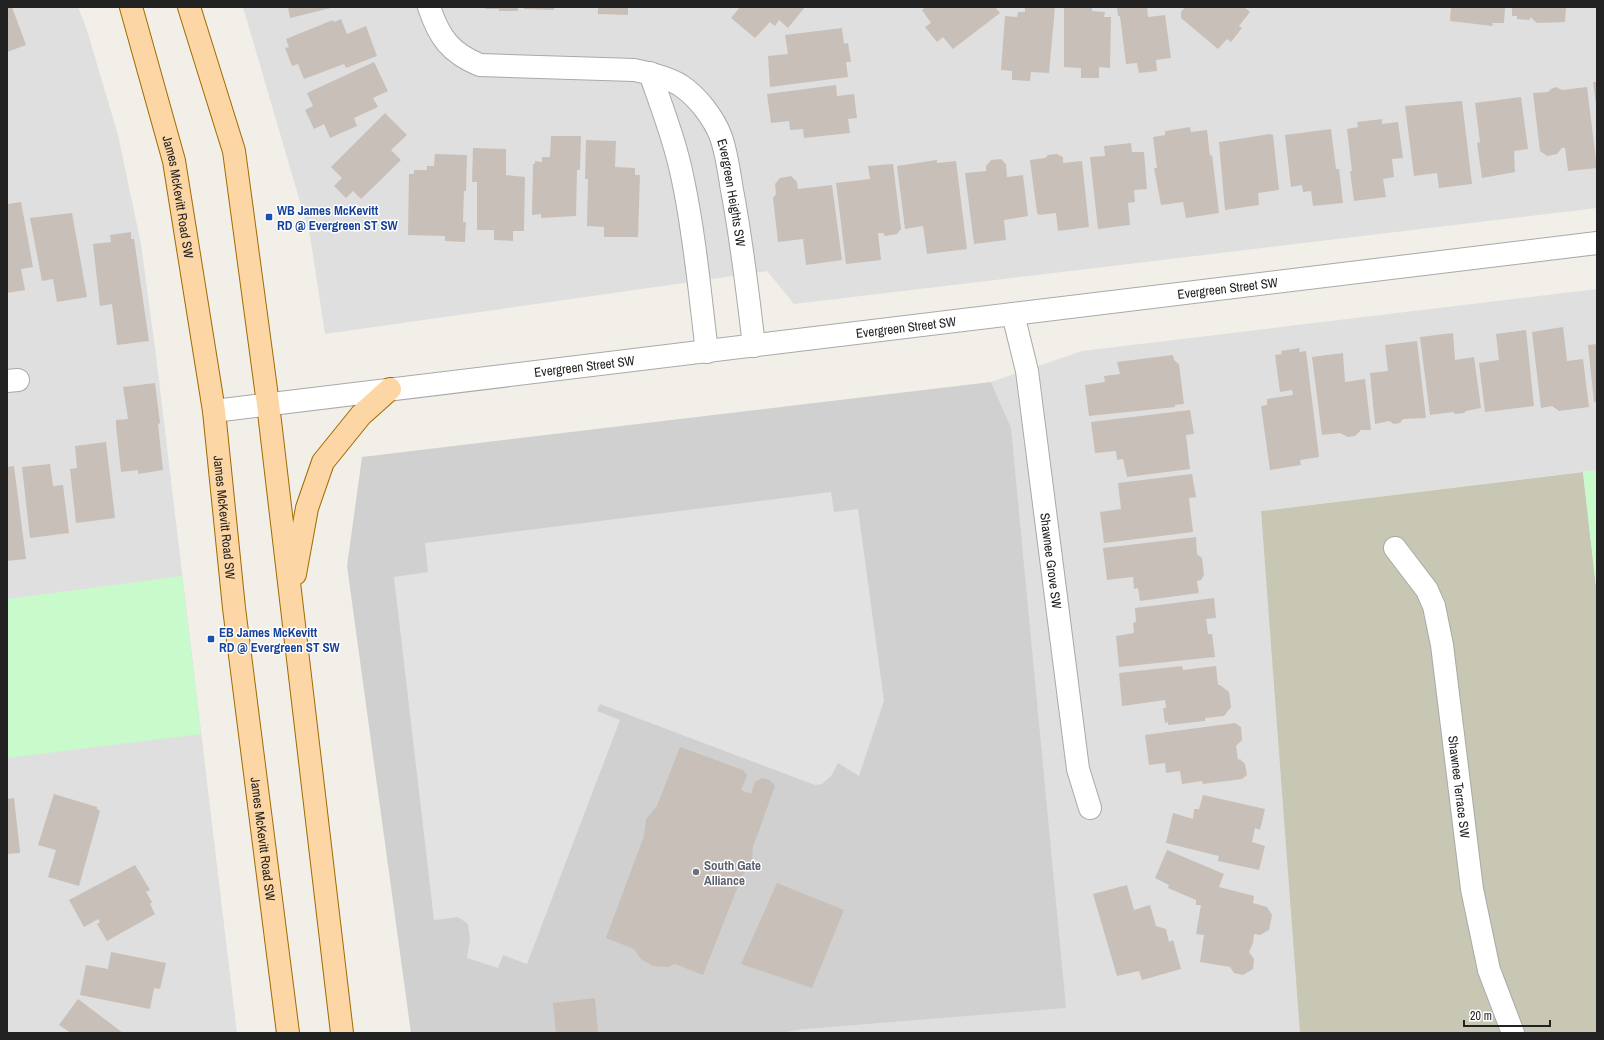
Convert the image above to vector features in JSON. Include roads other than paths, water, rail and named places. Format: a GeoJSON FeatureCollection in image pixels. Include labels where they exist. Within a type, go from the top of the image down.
{"type":"FeatureCollection","features":[{"type":"Feature","properties":{"kind":"main road","name":"James McKevitt Road SW"},"geometry":{"type":"LineString","coordinates":[[131,7],[174,160],[214,411],[234,608],[288,1033]]}},
{"type":"Feature","properties":{"kind":"main road"},"geometry":{"type":"LineString","coordinates":[[189,7],[234,151],[268,404],[342,1033]]}},
{"type":"Feature","properties":{"kind":"main road"},"geometry":{"type":"LineString","coordinates":[[290,596],[307,508],[323,462],[362,415],[390,389]]}},
{"type":"Feature","properties":{"kind":"street","name":"Evergreen Heights SW"},"geometry":{"type":"LineString","coordinates":[[429,7],[436,27],[450,48],[465,59],[480,66],[634,70],[650,73],[680,85],[693,97],[706,111],[720,136],[738,224],[754,346]]}},
{"type":"Feature","properties":{"kind":"street"},"geometry":{"type":"LineString","coordinates":[[650,73],[668,125],[683,180],[694,248],[707,352]]}},
{"type":"Feature","properties":{"kind":"street","name":"Evergreen Street SW"},"geometry":{"type":"LineString","coordinates":[[214,411],[1597,243]]}},
{"type":"Feature","properties":{"kind":"street","name":"Shawnee Grove SW"},"geometry":{"type":"LineString","coordinates":[[1013,314],[1027,371],[1078,769],[1090,808]]}},
{"type":"Feature","properties":{"kind":"street","name":"Shawnee Terrace SW"},"geometry":{"type":"LineString","coordinates":[[1395,548],[1427,590],[1434,606],[1442,644],[1472,889],[1489,970],[1513,1033]]}},
{"type":"Feature","properties":{"kind":"place","name":"WB James McKevitt RD @ Evergreen ST SW"},"geometry":{"type":"Point","coordinates":[269,217]}},
{"type":"Feature","properties":{"kind":"place","name":"EB James McKevitt RD @ Evergreen ST SW"},"geometry":{"type":"Point","coordinates":[211,639]}},
{"type":"Feature","properties":{"kind":"place","name":"South Gate Alliance"},"geometry":{"type":"Point","coordinates":[696,872]}}]}
